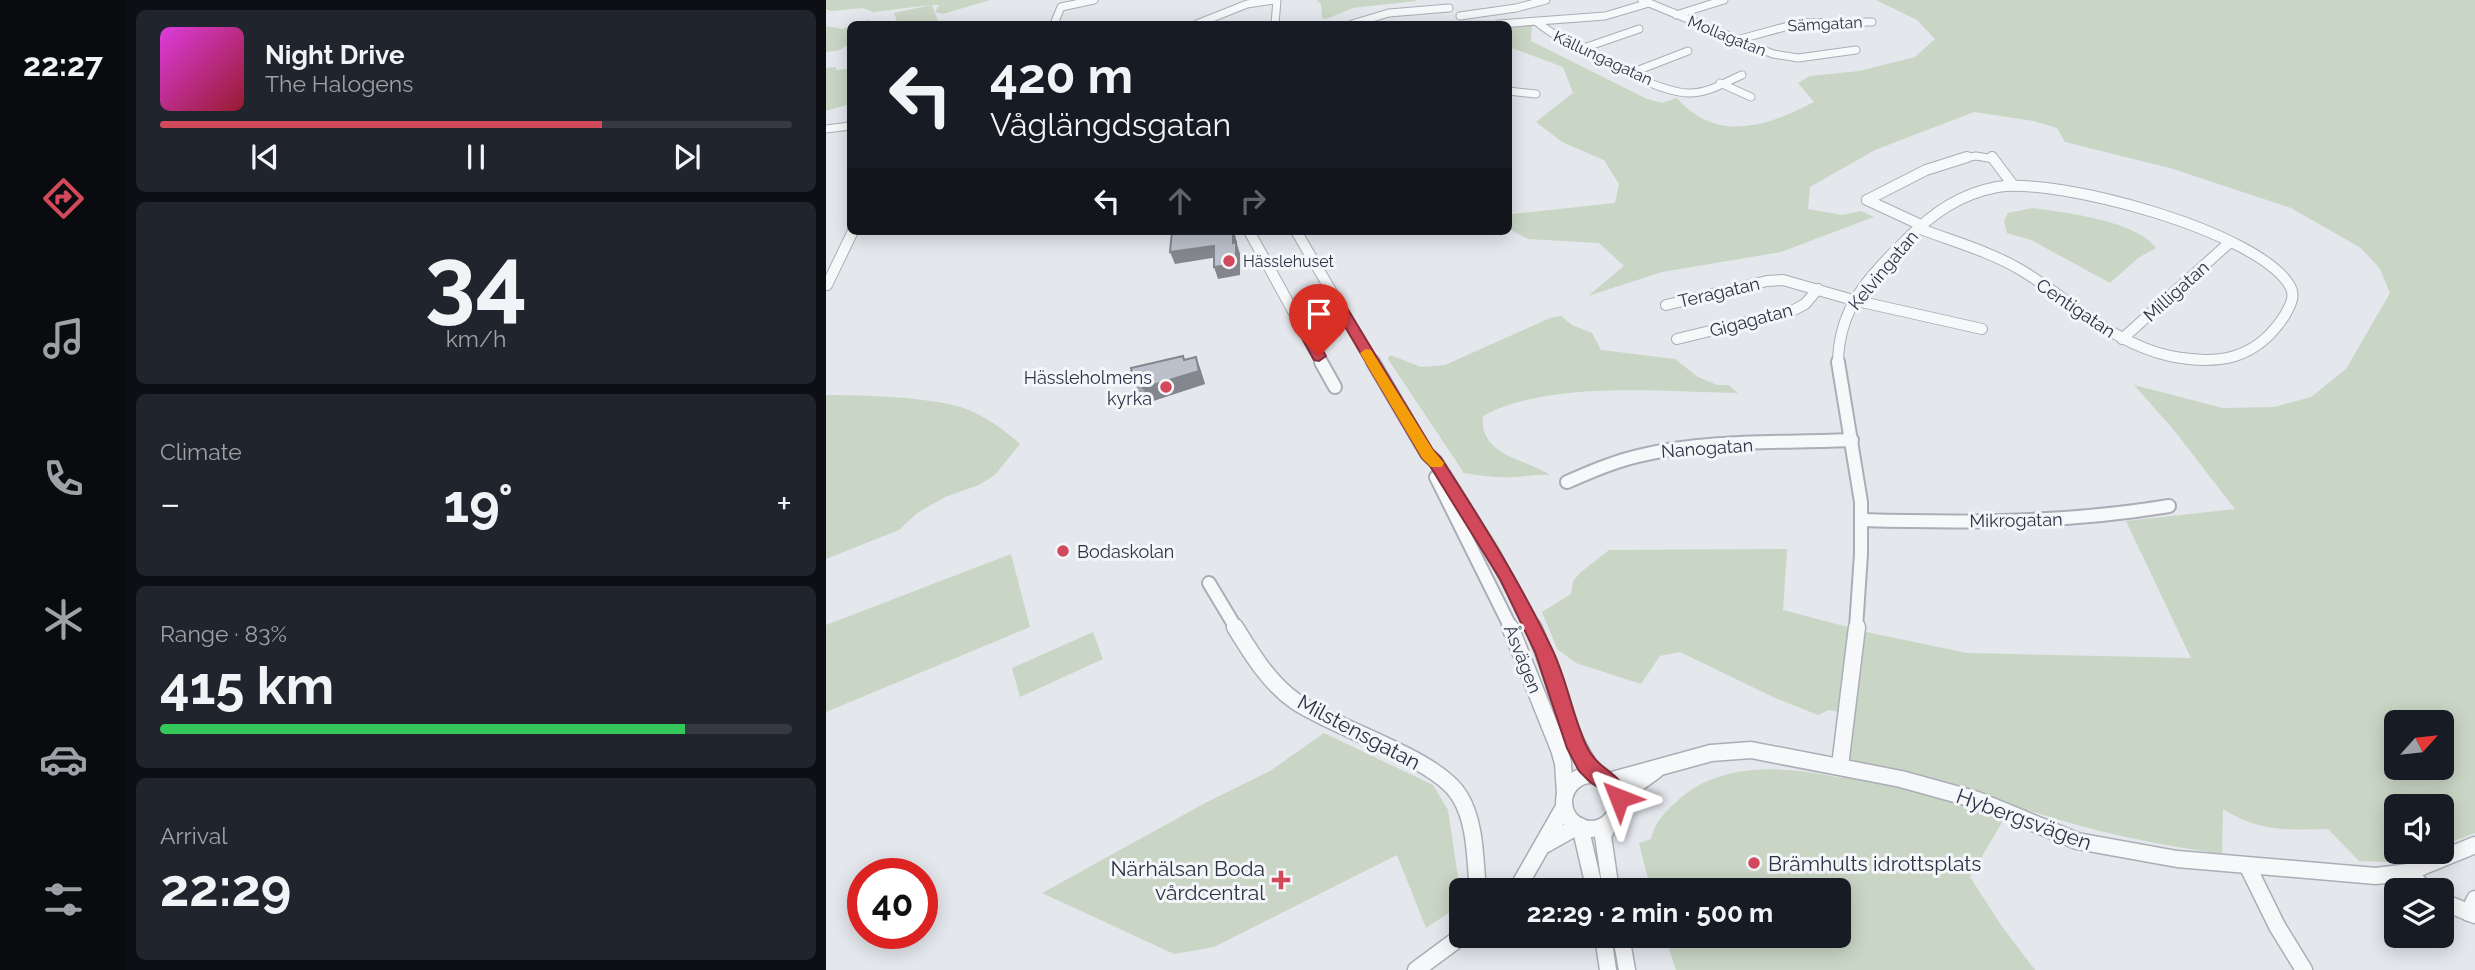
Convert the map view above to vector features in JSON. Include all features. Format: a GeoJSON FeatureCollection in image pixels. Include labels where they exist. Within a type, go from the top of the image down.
{"type":"FeatureCollection","features":[{"type":"Feature","properties":{"kind":"street"},"geometry":{"type":"LineString","coordinates":[[1055,21],[1063,3],[1094,0]]}},
{"type":"Feature","properties":{"kind":"street"},"geometry":{"type":"LineString","coordinates":[[1204,21],[1247,4],[1275,0],[1275,21]]}},
{"type":"Feature","properties":{"kind":"street"},"geometry":{"type":"LineString","coordinates":[[1439,0],[1461,20],[1546,0]]}},
{"type":"Feature","properties":{"kind":"street"},"geometry":{"type":"LineString","coordinates":[[1676,15],[1724,0]]}},
{"type":"Feature","properties":{"kind":"street"},"geometry":{"type":"LineString","coordinates":[[1512,23],[1605,16],[1646,2]]}},
{"type":"Feature","properties":{"kind":"street","name":"Mollagatan"},"geometry":{"type":"LineString","coordinates":[[1646,2],[1737,40],[1790,58],[1856,50]]}},
{"type":"Feature","properties":{"kind":"street"},"geometry":{"type":"LineString","coordinates":[[1362,21],[1389,13],[1449,8]]}},
{"type":"Feature","properties":{"kind":"street","name":"Källungagatan"},"geometry":{"type":"LineString","coordinates":[[1537,22],[1546,31],[1581,49],[1673,90],[1694,93],[1720,83]]}},
{"type":"Feature","properties":{"kind":"street","name":"Sämgatan"},"geometry":{"type":"LineString","coordinates":[[1737,40],[1799,23],[1872,22]]}},
{"type":"Feature","properties":{"kind":"street"},"geometry":{"type":"LineString","coordinates":[[1581,49],[1639,29]]}},
{"type":"Feature","properties":{"kind":"street"},"geometry":{"type":"LineString","coordinates":[[1631,73],[1688,51]]}},
{"type":"Feature","properties":{"kind":"street"},"geometry":{"type":"LineString","coordinates":[[1720,83],[1742,75]]}},
{"type":"Feature","properties":{"kind":"street"},"geometry":{"type":"LineString","coordinates":[[1720,83],[1751,97]]}},
{"type":"Feature","properties":{"kind":"street"},"geometry":{"type":"LineString","coordinates":[[1512,91],[1536,94]]}},
{"type":"Feature","properties":{"kind":"street"},"geometry":{"type":"LineString","coordinates":[[826,130],[847,127]]}},
{"type":"Feature","properties":{"kind":"street"},"geometry":{"type":"LineString","coordinates":[[1920,226],[1867,200],[1921,172],[1963,159],[1985,156],[1994,159],[2013,185]]}},
{"type":"Feature","properties":{"kind":"street","name":"Kelvingatan"},"geometry":{"type":"LineString","coordinates":[[1840,766],[1858,627],[1862,520],[1852,440],[1837,369],[1844,319],[1853,300],[1920,226],[1963,197],[1987,189],[2013,185],[2047,186],[2099,196],[2168,218],[2229,243]]}},
{"type":"Feature","properties":{"kind":"street","name":"Centigatan"},"geometry":{"type":"LineString","coordinates":[[1920,226],[2015,267],[2122,339],[2175,356],[2217,359],[2245,353],[2268,339],[2291,305],[2292,292],[2288,282],[2274,268],[2229,243]]}},
{"type":"Feature","properties":{"kind":"street"},"geometry":{"type":"LineString","coordinates":[[827,285],[851,235]]}},
{"type":"Feature","properties":{"kind":"street"},"geometry":{"type":"LineString","coordinates":[[1251,235],[1335,387]]}},
{"type":"Feature","properties":{"kind":"street","name":"Åsvägen"},"geometry":{"type":"LineString","coordinates":[[1298,235],[1427,454],[1436,462],[1485,538],[1544,652],[1577,748],[1586,764],[1603,778]]}},
{"type":"Feature","properties":{"kind":"street","name":"Milligatan"},"geometry":{"type":"LineString","coordinates":[[2122,339],[2229,243]]}},
{"type":"Feature","properties":{"kind":"street","name":"Teragatan"},"geometry":{"type":"LineString","coordinates":[[1666,305],[1767,281],[1783,280],[1853,300],[1982,329]]}},
{"type":"Feature","properties":{"kind":"street","name":"Gigagatan"},"geometry":{"type":"LineString","coordinates":[[1677,340],[1792,310],[1805,304],[1818,289]]}},
{"type":"Feature","properties":{"kind":"street"},"geometry":{"type":"LineString","coordinates":[[1298,320],[1340,308]]}},
{"type":"Feature","properties":{"kind":"street","name":"Nanogatan"},"geometry":{"type":"LineString","coordinates":[[1567,482],[1609,463],[1666,448],[1852,440]]}},
{"type":"Feature","properties":{"kind":"street","name":"Åsvägen"},"geometry":{"type":"LineString","coordinates":[[1427,454],[1428,464],[1478,555],[1559,749],[1563,763],[1564,800]]}},
{"type":"Feature","properties":{"kind":"street","name":"Mikrogatan"},"geometry":{"type":"LineString","coordinates":[[1862,520],[2058,520],[2117,516],[2169,506]]}},
{"type":"Feature","properties":{"kind":"street","name":"Milstensgatan"},"geometry":{"type":"LineString","coordinates":[[1209,583],[1267,674],[1293,699],[1359,736],[1428,768],[1453,786],[1461,797],[1468,820],[1476,878]]}},
{"type":"Feature","properties":{"kind":"street","name":"Hybergsvägen"},"geometry":{"type":"LineString","coordinates":[[1603,778],[1656,769],[1711,753],[1751,750],[1840,766],[1952,792],[2077,841],[2134,853],[2248,867],[2376,876],[2409,872],[2475,845]]}},
{"type":"Feature","properties":{"kind":"street","name":"Hybergsvägen"},"geometry":{"type":"LineString","coordinates":[[1615,812],[1634,786],[1656,769]]}},
{"type":"Feature","properties":{"kind":"street"},"geometry":{"type":"LineString","coordinates":[[1524,878],[1546,844],[1564,800],[1576,780],[1603,778],[1617,790],[1615,812],[1603,836],[1609,878]]}},
{"type":"Feature","properties":{"kind":"street"},"geometry":{"type":"LineString","coordinates":[[1564,800],[1568,817],[1579,826],[1592,878]]}},
{"type":"Feature","properties":{"kind":"street"},"geometry":{"type":"LineString","coordinates":[[1546,844],[1579,826],[1595,827],[1615,812]]}},
{"type":"Feature","properties":{"kind":"street"},"geometry":{"type":"LineString","coordinates":[[2248,867],[2277,926],[2304,970]]}},
{"type":"Feature","properties":{"kind":"street"},"geometry":{"type":"LineString","coordinates":[[2409,872],[2414,878]]}},
{"type":"Feature","properties":{"kind":"street"},"geometry":{"type":"LineString","coordinates":[[2454,904],[2473,909]]}},
{"type":"Feature","properties":{"kind":"street"},"geometry":{"type":"LineString","coordinates":[[1416,970],[1449,946]]}},
{"type":"Feature","properties":{"kind":"street"},"geometry":{"type":"LineString","coordinates":[[1605,948],[1608,970]]}},
{"type":"Feature","properties":{"kind":"street"},"geometry":{"type":"LineString","coordinates":[[1623,948],[1627,970]]}},
{"type":"Feature","properties":{"kind":"green space"},"geometry":{"type":"Polygon","coordinates":[[[826,0],[990,0],[943,14],[935,12],[939,5],[932,5],[938,21],[897,21],[894,13],[931,5],[873,12],[863,8],[831,11],[826,9],[826,0]]]}},
{"type":"Feature","properties":{"kind":"green space"},"geometry":{"type":"Polygon","coordinates":[[[1317,0],[1416,1],[1353,8],[1326,19],[1322,18],[1321,4],[1317,0]]]}},
{"type":"Feature","properties":{"kind":"green space"},"geometry":{"type":"Polygon","coordinates":[[[1876,0],[2475,0],[2475,833],[2454,841],[2454,794],[2384,794],[2384,862],[2359,861],[2328,829],[2261,826],[2223,809],[2222,854],[2116,835],[2012,805],[1970,877],[2035,970],[1676,970],[1669,948],[1851,948],[1851,878],[1648,878],[1639,843],[1651,839],[1659,820],[1692,790],[1732,773],[1776,769],[1842,778],[1853,715],[1829,710],[1818,715],[1773,697],[1680,652],[1660,656],[1641,684],[1576,663],[1557,649],[1542,612],[1571,594],[1573,581],[1581,572],[1609,550],[1787,549],[1783,610],[1871,633],[1967,653],[2191,658],[2126,521],[2235,509],[2173,429],[2134,385],[2223,408],[2274,407],[2311,397],[2346,369],[2390,293],[2380,269],[2361,248],[2291,208],[2170,168],[2065,142],[2057,128],[2034,121],[1974,112],[1875,150],[1810,187],[1808,209],[1842,215],[1861,211],[1874,217],[1781,252],[1662,272],[1588,296],[1624,266],[1599,243],[1528,239],[1512,231],[1512,214],[1615,203],[1619,184],[1604,160],[1562,142],[1536,122],[1573,93],[1563,67],[1512,48],[1512,21],[1445,21],[1529,20],[1532,26],[1531,41],[1647,99],[1662,103],[1677,98],[1692,112],[1726,126],[1761,123],[1797,111],[1814,102],[1798,83],[1810,76],[1859,71],[1915,57],[1935,39],[1917,20],[1876,0]]]}},
{"type":"Feature","properties":{"kind":"green space"},"geometry":{"type":"Polygon","coordinates":[[[826,26],[847,27],[847,45],[840,50],[826,52],[826,26]]]}},
{"type":"Feature","properties":{"kind":"green space"},"geometry":{"type":"Polygon","coordinates":[[[826,68],[847,69],[847,105],[826,111],[826,68]]]}},
{"type":"Feature","properties":{"kind":"green space"},"geometry":{"type":"Polygon","coordinates":[[[2032,208],[2099,219],[2133,231],[2156,248],[2138,258],[2110,283],[2031,240],[2007,233],[2004,221],[2008,213],[2032,208]]]}},
{"type":"Feature","properties":{"kind":"green space"},"geometry":{"type":"Polygon","coordinates":[[[1561,316],[1572,325],[1592,333],[1601,350],[1675,359],[1698,377],[1717,385],[1729,385],[1738,393],[1607,391],[1540,397],[1510,405],[1483,416],[1488,440],[1505,454],[1550,475],[1503,477],[1464,473],[1388,359],[1390,355],[1421,367],[1445,365],[1550,318],[1561,316]]]}},
{"type":"Feature","properties":{"kind":"green space"},"geometry":{"type":"Polygon","coordinates":[[[826,395],[898,398],[953,405],[988,420],[1020,444],[995,475],[979,485],[945,497],[917,513],[899,530],[826,559],[826,395]]]}},
{"type":"Feature","properties":{"kind":"green space"},"geometry":{"type":"Polygon","coordinates":[[[1011,554],[1030,627],[826,712],[826,625],[1011,554]]]}},
{"type":"Feature","properties":{"kind":"green space"},"geometry":{"type":"Polygon","coordinates":[[[1093,632],[1103,659],[1020,697],[1012,668],[1093,632]]]}},
{"type":"Feature","properties":{"kind":"green space"},"geometry":{"type":"Polygon","coordinates":[[[1324,733],[1433,785],[1448,810],[1458,878],[1449,878],[1449,913],[1426,928],[1397,855],[1214,947],[1174,954],[1042,893],[1207,802],[1270,771],[1324,733]]]}},
{"type":"Feature","properties":{"kind":"building"},"geometry":{"type":"Polygon","coordinates":[[[1172,235],[1233,235],[1233,243],[1236,242],[1236,264],[1214,267],[1214,246],[1170,252],[1172,235]]]}},
{"type":"Feature","properties":{"kind":"building"},"geometry":{"type":"Polygon","coordinates":[[[1183,356],[1184,360],[1196,357],[1199,371],[1143,388],[1142,383],[1134,383],[1131,368],[1183,356]]]}},
{"type":"Feature","properties":{"kind":"slow traffic"},"geometry":{"type":"LineString","coordinates":[[1366,353],[1427,454],[1437,463]]}},
{"type":"Feature","properties":{"kind":"place","name":"Hässlehuset"},"geometry":{"type":"Point","coordinates":[1229,261]}},
{"type":"Feature","properties":{"kind":"place","name":"Hässleholmens kyrka"},"geometry":{"type":"Point","coordinates":[1166,387]}},
{"type":"Feature","properties":{"kind":"place","name":"Bodaskolan"},"geometry":{"type":"Point","coordinates":[1063,551]}},
{"type":"Feature","properties":{"kind":"place","name":"Brämhults idrottsplats"},"geometry":{"type":"Point","coordinates":[1754,863]}},
{"type":"Feature","properties":{"kind":"place","name":"Närhälsan Boda vårdcentral"},"geometry":{"type":"Point","coordinates":[1281,880]}},
{"type":"Feature","properties":{"kind":"route"},"geometry":{"type":"LineString","coordinates":[[1319,356],[1298,320],[1340,308],[1427,454],[1436,462],[1507,576],[1544,652],[1577,748],[1597,776],[1607,779],[1615,787],[1619,798]]}}]}
